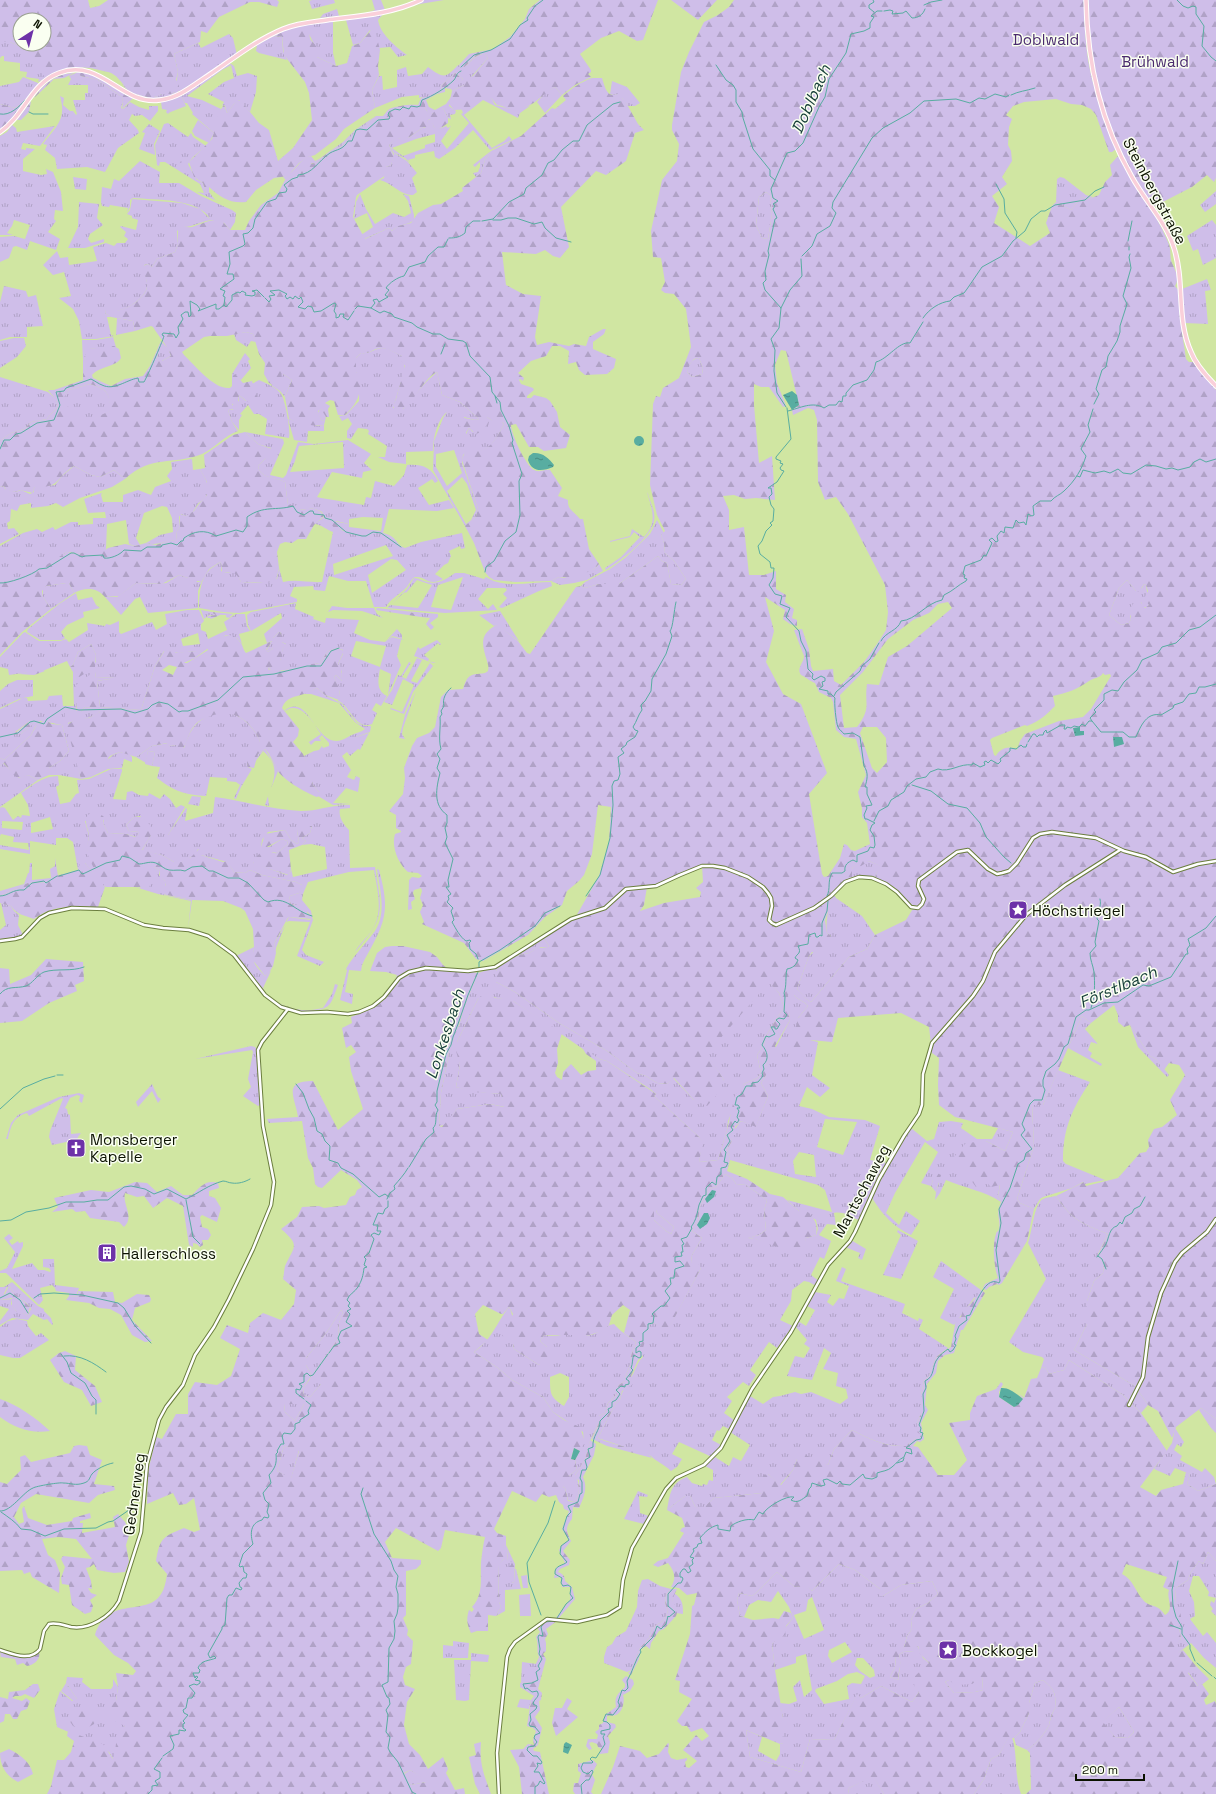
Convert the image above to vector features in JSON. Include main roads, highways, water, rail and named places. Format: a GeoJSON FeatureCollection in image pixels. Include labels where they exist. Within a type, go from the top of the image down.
{"type":"FeatureCollection","features":[{"type":"Feature","properties":{"kind":"main road"},"geometry":{"type":"LineString","coordinates":[[0,132],[16,118],[41,85],[50,77],[62,72],[76,70],[90,72],[103,77],[138,98],[162,100],[182,93],[263,40],[288,27],[306,22],[386,11],[421,0]]}},
{"type":"Feature","properties":{"kind":"main road","name":"Steinbergstraße"},"geometry":{"type":"LineString","coordinates":[[1086,0],[1088,44],[1092,72],[1105,117],[1118,150],[1132,178],[1172,242],[1179,268],[1182,313],[1187,343],[1197,363],[1216,386]]}},
{"type":"Feature","properties":{"kind":"water"},"geometry":{"type":"Polygon","coordinates":[[[792,391],[797,395],[799,405],[792,410],[783,395],[792,391]]]}},
{"type":"Feature","properties":{"kind":"water"},"geometry":{"type":"Polygon","coordinates":[[[637,436],[641,436],[643,437],[643,445],[637,446],[634,443],[634,439],[637,436]]]}},
{"type":"Feature","properties":{"kind":"water"},"geometry":{"type":"Polygon","coordinates":[[[533,453],[539,453],[545,456],[554,465],[553,467],[538,470],[532,467],[528,460],[529,456],[533,453]]]}},
{"type":"Feature","properties":{"kind":"water"},"geometry":{"type":"Polygon","coordinates":[[[1080,727],[1080,731],[1084,731],[1084,735],[1075,736],[1073,728],[1080,727]]]}},
{"type":"Feature","properties":{"kind":"water"},"geometry":{"type":"Polygon","coordinates":[[[1113,737],[1122,737],[1124,744],[1114,747],[1113,737]]]}},
{"type":"Feature","properties":{"kind":"water"},"geometry":{"type":"Polygon","coordinates":[[[712,1190],[716,1191],[714,1197],[707,1203],[705,1199],[712,1190]]]}},
{"type":"Feature","properties":{"kind":"water"},"geometry":{"type":"Polygon","coordinates":[[[704,1213],[708,1213],[710,1218],[707,1224],[700,1229],[697,1225],[704,1213]]]}},
{"type":"Feature","properties":{"kind":"water"},"geometry":{"type":"Polygon","coordinates":[[[1001,1388],[1016,1393],[1023,1399],[1014,1407],[999,1397],[1001,1388]]]}},
{"type":"Feature","properties":{"kind":"water"},"geometry":{"type":"Polygon","coordinates":[[[574,1448],[580,1451],[575,1460],[571,1459],[574,1448]]]}},
{"type":"Feature","properties":{"kind":"water"},"geometry":{"type":"Polygon","coordinates":[[[566,1742],[572,1745],[568,1754],[563,1752],[564,1744],[566,1742]]]}},
{"type":"Feature","properties":{"kind":"waterway"},"geometry":{"type":"LineString","coordinates":[[461,67],[474,55],[491,50],[510,39],[520,25],[528,20],[527,18],[535,6],[543,0]]}},
{"type":"Feature","properties":{"kind":"waterway"},"geometry":{"type":"LineString","coordinates":[[873,0],[874,2],[869,5],[869,8],[874,12]]}},
{"type":"Feature","properties":{"kind":"waterway","name":"Doblbach"},"geometry":{"type":"LineString","coordinates":[[924,5],[942,0]]}},
{"type":"Feature","properties":{"kind":"waterway"},"geometry":{"type":"LineString","coordinates":[[1177,0],[1183,6],[1188,8],[1193,6],[1196,7],[1196,14],[1204,26],[1202,46],[1216,61]]}},
{"type":"Feature","properties":{"kind":"waterway","name":"Doblbach"},"geometry":{"type":"LineString","coordinates":[[884,11],[893,11],[892,14],[903,13],[906,11],[912,18],[920,16],[925,9]]}},
{"type":"Feature","properties":{"kind":"waterway","name":"Doblbach"},"geometry":{"type":"LineString","coordinates":[[786,407],[777,393],[774,371],[775,350],[771,339],[779,328],[781,308],[765,290],[763,283],[766,280],[765,271],[769,255],[768,251],[775,219],[777,218],[773,209],[775,206],[773,204],[778,201],[773,198],[771,189],[787,153],[795,151],[803,143],[825,97],[829,79],[846,53],[851,34],[870,28],[870,23],[874,17],[871,16],[877,11],[882,11]]}},
{"type":"Feature","properties":{"kind":"waterway"},"geometry":{"type":"LineString","coordinates":[[716,65],[726,80],[733,85],[736,90],[736,102],[742,112],[753,149],[770,170],[770,176],[775,180]]}},
{"type":"Feature","properties":{"kind":"waterway"},"geometry":{"type":"LineString","coordinates":[[0,449],[4,440],[10,440],[16,434],[21,433],[37,423],[54,420],[60,405],[56,392],[64,391],[66,388],[91,379],[106,387],[116,386],[138,378],[139,382],[144,382],[163,340],[163,333],[174,334],[176,338],[179,333],[178,327],[183,319],[181,315],[185,312],[188,312],[189,317],[191,315],[190,301],[197,305],[200,309],[198,311],[216,304],[216,309],[219,309],[224,305],[225,297],[223,296],[225,291],[220,289],[234,279],[233,274],[227,274],[230,264],[229,252],[245,244],[243,234],[248,233],[253,228],[255,219],[267,202],[276,199],[279,193],[286,192],[287,189],[284,185],[292,179],[298,177],[298,175],[312,170],[330,153],[342,148],[348,141],[352,141],[356,130],[367,130],[378,120],[389,119],[389,112],[395,109],[400,110],[403,107],[409,109],[411,106],[420,106],[422,100],[447,86],[461,71]]}},
{"type":"Feature","properties":{"kind":"waterway"},"geometry":{"type":"LineString","coordinates":[[1011,95],[1035,88]]}},
{"type":"Feature","properties":{"kind":"waterway"},"geometry":{"type":"LineString","coordinates":[[802,256],[812,246],[817,234],[830,226],[836,213],[832,208],[833,202],[872,138],[883,128],[910,113],[924,101],[956,99],[970,103],[979,98],[985,99],[995,94],[1006,97],[1009,95]]}},
{"type":"Feature","properties":{"kind":"waterway"},"geometry":{"type":"LineString","coordinates":[[0,114],[7,114],[11,112],[25,100]]}},
{"type":"Feature","properties":{"kind":"waterway"},"geometry":{"type":"LineString","coordinates":[[482,221],[493,219],[509,202],[524,194],[526,188],[542,175],[548,163],[554,160],[562,150],[573,141],[579,141],[587,125],[613,104],[620,102]]}},
{"type":"Feature","properties":{"kind":"waterway"},"geometry":{"type":"LineString","coordinates":[[29,112],[33,114],[48,114]]}},
{"type":"Feature","properties":{"kind":"waterway"},"geometry":{"type":"LineString","coordinates":[[996,184],[1004,199],[1005,213],[1017,232],[1016,238]]}},
{"type":"Feature","properties":{"kind":"waterway"},"geometry":{"type":"LineString","coordinates":[[923,318],[935,306],[950,301],[954,297],[964,293],[982,267],[1002,256],[1013,241],[1025,231],[1031,219],[1041,211],[1045,211],[1055,205],[1085,200],[1095,191],[1104,187]]}},
{"type":"Feature","properties":{"kind":"waterway"},"geometry":{"type":"LineString","coordinates":[[493,220],[516,218],[534,224],[542,222],[545,228],[556,238],[571,242]]}},
{"type":"Feature","properties":{"kind":"waterway"},"geometry":{"type":"LineString","coordinates":[[449,238],[465,233],[466,227],[473,221],[480,221]]}},
{"type":"Feature","properties":{"kind":"waterway"},"geometry":{"type":"LineString","coordinates":[[1128,241],[1132,221]]}},
{"type":"Feature","properties":{"kind":"waterway"},"geometry":{"type":"LineString","coordinates":[[355,309],[358,306],[371,308],[375,303],[373,300],[377,299],[379,302],[388,297],[385,295],[389,290],[386,288],[389,284],[404,276],[409,267],[425,262],[428,256],[438,247],[444,247],[448,239]]}},
{"type":"Feature","properties":{"kind":"waterway"},"geometry":{"type":"LineString","coordinates":[[1094,404],[1099,394],[1096,389],[1102,370],[1106,367],[1108,356],[1117,341],[1127,304],[1123,296],[1131,268],[1129,257],[1130,254]]}},
{"type":"Feature","properties":{"kind":"waterway"},"geometry":{"type":"LineString","coordinates":[[781,308],[790,290],[802,276],[801,259]]}},
{"type":"Feature","properties":{"kind":"waterway"},"geometry":{"type":"LineString","coordinates":[[224,305],[226,307],[232,300],[232,295],[242,291],[246,293],[245,295],[252,296],[255,295],[255,292],[252,291],[257,290],[264,297]]}},
{"type":"Feature","properties":{"kind":"waterway"},"geometry":{"type":"LineString","coordinates":[[265,298],[269,302],[271,299],[269,296],[275,295],[270,291],[279,290],[287,294],[285,296],[287,299],[290,297],[293,299],[295,296],[299,299],[301,297],[303,302],[298,307],[305,309],[308,306],[312,307],[314,312],[321,311],[334,303],[336,304],[334,311],[336,318],[339,317],[340,314],[344,314],[343,317],[348,320],[354,311]]}},
{"type":"Feature","properties":{"kind":"waterway"},"geometry":{"type":"LineString","coordinates":[[371,308],[380,313],[384,311],[392,314],[394,317],[412,323],[417,327],[433,334],[440,334],[448,339],[463,341],[466,343],[470,356],[490,377],[492,392],[500,402],[501,410],[509,426],[513,440],[512,443],[522,474],[519,481],[520,515],[516,532],[505,541],[494,561],[486,567],[485,572]]}},
{"type":"Feature","properties":{"kind":"waterway"},"geometry":{"type":"LineString","coordinates":[[788,411],[811,405],[824,408],[829,405],[836,405],[839,401],[842,402],[843,396],[846,396],[846,393],[853,385],[867,380],[874,370],[876,362],[898,347],[906,343],[910,343],[923,322]]}},
{"type":"Feature","properties":{"kind":"waterway"},"geometry":{"type":"LineString","coordinates":[[441,354],[445,344]]}},
{"type":"Feature","properties":{"kind":"waterway"},"geometry":{"type":"LineString","coordinates":[[495,396],[497,403]]}},
{"type":"Feature","properties":{"kind":"waterway","name":"Doblbach"},"geometry":{"type":"LineString","coordinates":[[787,408],[791,439],[776,457],[776,459],[781,461],[780,463],[783,464],[780,468],[784,471],[777,482],[768,488],[771,488],[772,494],[769,497],[771,505],[774,509],[773,521],[770,523],[772,525],[766,531],[758,546],[760,554],[770,562],[771,568],[774,568],[773,578],[769,585],[775,594],[782,596],[780,604],[790,608],[786,617],[799,631],[801,641],[806,651],[808,669],[813,674],[812,678],[814,680],[821,676],[825,678],[825,681],[822,682],[823,686],[819,689],[828,691],[828,694],[831,694],[835,698],[837,725],[844,734],[853,733],[860,737],[864,766],[867,774],[865,787],[867,787],[867,794],[872,805],[866,806],[867,808],[864,815],[865,819],[875,823],[872,825],[870,830],[874,836],[874,848],[870,847],[868,851],[857,855],[857,862],[853,860],[848,863],[845,867],[845,871],[842,873],[832,873],[827,896]]}},
{"type":"Feature","properties":{"kind":"waterway"},"geometry":{"type":"LineString","coordinates":[[881,641],[885,635],[897,627],[901,621],[911,618],[931,604],[942,600],[944,595],[966,581],[967,579],[964,578],[965,575],[963,574],[965,566],[981,560],[984,555],[986,556],[992,543],[989,540],[992,538],[996,542],[998,541],[997,536],[1001,531],[1004,533],[1005,527],[1013,528],[1016,520],[1019,523],[1024,522],[1026,525],[1028,514],[1032,516],[1034,515],[1033,506],[1040,501],[1051,501],[1072,483],[1078,475],[1086,456],[1081,449],[1090,432],[1088,425],[1093,409]]}},
{"type":"Feature","properties":{"kind":"waterway"},"geometry":{"type":"LineString","coordinates":[[1077,476],[1080,477],[1083,470],[1095,473],[1104,471],[1110,473],[1118,469],[1123,473],[1131,474],[1146,465],[1178,470],[1190,467],[1194,462],[1200,459],[1206,462],[1216,459]]}},
{"type":"Feature","properties":{"kind":"waterway"},"geometry":{"type":"LineString","coordinates":[[0,583],[14,581],[39,569],[47,568],[71,553],[82,557],[103,555],[104,558],[109,558],[124,550],[141,551],[147,547],[161,547],[162,545],[171,543],[177,545],[183,541],[184,538],[196,532],[208,532],[216,536],[236,530],[243,532],[247,526],[247,517],[253,513],[293,506],[297,512],[304,515],[310,511],[313,511],[314,514],[324,515],[325,518],[332,520],[346,532],[362,536],[366,536],[373,532],[381,533],[401,547]]}},
{"type":"Feature","properties":{"kind":"waterway","name":"Lonkesbach"},"geometry":{"type":"LineString","coordinates":[[586,896],[600,875],[610,838],[613,805],[612,786],[614,781],[618,780],[620,774],[618,757],[624,753],[621,749],[627,742],[635,737],[638,731],[633,727],[642,710],[641,705],[651,691],[652,679],[666,654],[672,636],[670,631],[676,602]]}},
{"type":"Feature","properties":{"kind":"waterway"},"geometry":{"type":"LineString","coordinates":[[1092,721],[1090,718],[1096,712],[1094,710],[1104,700],[1104,694],[1112,690],[1118,691],[1124,682],[1137,670],[1142,660],[1158,653],[1162,647],[1176,643],[1189,630],[1200,627],[1216,615]]}},
{"type":"Feature","properties":{"kind":"waterway"},"geometry":{"type":"LineString","coordinates":[[834,696],[836,692],[860,671],[862,666],[870,659],[879,643]]}},
{"type":"Feature","properties":{"kind":"waterway"},"geometry":{"type":"LineString","coordinates":[[0,737],[18,733],[30,722],[34,721],[44,724],[47,719],[65,707],[79,710],[121,709],[135,713],[148,709],[152,705],[159,702],[168,704],[179,712],[188,711],[218,700],[243,677],[274,674],[307,666],[321,666],[331,651],[339,648]]}},
{"type":"Feature","properties":{"kind":"waterway"},"geometry":{"type":"LineString","coordinates":[[1028,742],[1033,734],[1037,737],[1039,735],[1043,735],[1046,730],[1047,733],[1061,725],[1065,725],[1064,729],[1074,726],[1079,727],[1082,724],[1085,726],[1089,721],[1092,721],[1101,732],[1123,732],[1129,737],[1136,737],[1142,724],[1148,717],[1152,715],[1161,715],[1173,708],[1174,705],[1183,702],[1189,694],[1196,693],[1199,687],[1216,684]]}},
{"type":"Feature","properties":{"kind":"waterway"},"geometry":{"type":"LineString","coordinates":[[451,688],[445,696],[444,706],[441,711],[441,749],[437,754],[440,759],[437,768],[440,773],[437,785],[437,796],[439,806],[447,815],[447,823],[445,828],[447,837],[445,843],[453,859],[448,880],[449,887],[446,887],[451,894],[448,896],[449,899],[447,902],[453,908],[451,911],[454,920],[452,922],[458,933],[466,941],[471,941],[469,943],[470,949],[476,954],[478,959]]}},
{"type":"Feature","properties":{"kind":"waterway"},"geometry":{"type":"LineString","coordinates":[[874,821],[879,811],[888,806],[891,800],[904,792],[907,786],[916,779],[926,777],[930,772],[938,769],[947,770],[963,765],[972,765],[973,763],[980,767],[985,765],[984,762],[986,761],[988,763],[991,760],[998,764],[1001,761],[1000,759],[1010,751],[1010,748],[1016,749],[1021,745],[1026,747],[1027,744]]}},
{"type":"Feature","properties":{"kind":"waterway"},"geometry":{"type":"LineString","coordinates":[[912,785],[931,791],[948,804],[967,808],[980,823],[986,837],[1011,863]]}},
{"type":"Feature","properties":{"kind":"waterway"},"geometry":{"type":"LineString","coordinates":[[59,876],[79,870],[82,874],[106,863],[120,860],[122,856],[130,858],[139,864],[150,862],[169,870],[185,871],[192,867],[202,866],[209,871],[213,871],[228,878],[239,878],[248,883],[264,900],[268,902],[274,900],[285,902],[312,916]]}},
{"type":"Feature","properties":{"kind":"waterway"},"geometry":{"type":"LineString","coordinates":[[0,896],[24,890],[32,883],[44,881],[46,883],[57,876]]}},
{"type":"Feature","properties":{"kind":"waterway"},"geometry":{"type":"LineString","coordinates":[[1091,1008],[1095,981],[1090,953],[1096,946],[1095,942],[1099,921],[1097,919],[1100,899]]}},
{"type":"Feature","properties":{"kind":"waterway","name":"Doblbach"},"geometry":{"type":"LineString","coordinates":[[557,1618],[566,1604],[573,1598],[570,1594],[571,1587],[568,1585],[563,1586],[561,1583],[562,1578],[555,1574],[555,1571],[557,1567],[567,1562],[560,1554],[561,1546],[569,1540],[563,1529],[567,1516],[571,1512],[568,1506],[578,1502],[580,1494],[582,1493],[582,1482],[580,1478],[582,1470],[586,1470],[587,1467],[585,1460],[590,1457],[588,1449],[593,1447],[600,1421],[609,1412],[608,1409],[612,1407],[612,1402],[616,1400],[620,1394],[616,1390],[621,1386],[625,1387],[625,1385],[629,1384],[629,1381],[626,1379],[633,1370],[631,1368],[633,1356],[634,1355],[639,1358],[641,1357],[641,1352],[639,1351],[636,1353],[636,1348],[640,1345],[639,1342],[643,1341],[643,1333],[648,1329],[648,1324],[653,1323],[654,1316],[652,1314],[661,1306],[664,1306],[670,1298],[665,1291],[671,1284],[670,1278],[674,1278],[675,1269],[684,1266],[680,1261],[675,1262],[675,1257],[682,1256],[682,1245],[684,1244],[681,1239],[687,1237],[692,1228],[691,1227],[696,1219],[699,1204],[703,1196],[706,1195],[706,1188],[712,1182],[716,1185],[717,1177],[721,1174],[721,1168],[726,1167],[728,1163],[724,1162],[726,1152],[724,1150],[730,1141],[727,1135],[733,1130],[731,1127],[735,1121],[737,1123],[739,1120],[737,1117],[739,1111],[737,1108],[740,1108],[738,1105],[735,1105],[737,1097],[742,1094],[746,1086],[752,1086],[752,1083],[758,1082],[763,1076],[763,1065],[767,1055],[762,1045],[766,1036],[769,1037],[775,1034],[771,1027],[775,1027],[775,1029],[777,1029],[780,1024],[776,1020],[779,1018],[784,1019],[787,1015],[784,1012],[784,993],[787,969],[793,967],[798,960],[795,958],[800,951],[798,946],[808,944],[809,935],[815,933],[816,937],[820,935],[822,936],[822,923],[827,911],[828,901]]}},
{"type":"Feature","properties":{"kind":"waterway","name":"Lonkesbach"},"geometry":{"type":"LineString","coordinates":[[479,968],[479,962],[500,950],[535,926],[545,913],[560,906]]}},
{"type":"Feature","properties":{"kind":"waterway","name":"Förstlbach"},"geometry":{"type":"LineString","coordinates":[[582,1794],[581,1785],[586,1780],[589,1780],[593,1772],[592,1770],[588,1774],[583,1772],[581,1768],[583,1763],[592,1763],[593,1762],[590,1759],[592,1757],[596,1758],[605,1744],[603,1737],[605,1734],[601,1734],[601,1731],[610,1729],[610,1725],[603,1721],[606,1714],[613,1715],[620,1706],[618,1702],[622,1690],[625,1691],[628,1688],[627,1681],[641,1652],[640,1650],[653,1637],[657,1626],[661,1629],[666,1624],[668,1616],[669,1617],[675,1612],[668,1606],[668,1594],[678,1583],[681,1583],[683,1579],[680,1577],[680,1573],[683,1569],[685,1569],[688,1573],[691,1571],[689,1567],[693,1564],[692,1560],[694,1558],[690,1557],[694,1551],[693,1549],[697,1547],[698,1544],[702,1543],[700,1538],[710,1528],[715,1526],[718,1525],[718,1529],[730,1531],[731,1526],[739,1522],[754,1520],[759,1512],[763,1514],[772,1505],[787,1498],[794,1497],[791,1500],[800,1501],[807,1496],[812,1483],[821,1486],[825,1485],[823,1480],[827,1479],[837,1484],[840,1481],[842,1484],[850,1485],[863,1474],[865,1478],[872,1479],[877,1477],[877,1473],[887,1470],[904,1457],[906,1452],[912,1454],[911,1449],[906,1448],[916,1440],[921,1439],[923,1433],[920,1432],[921,1428],[919,1425],[924,1411],[923,1394],[926,1388],[925,1381],[931,1376],[936,1361],[940,1356],[948,1349],[950,1352],[953,1350],[956,1345],[954,1344],[956,1339],[955,1336],[959,1326],[967,1320],[966,1316],[970,1315],[982,1291],[989,1284],[994,1282],[999,1283],[1000,1281],[996,1250],[1001,1223],[999,1209],[1010,1188],[1018,1164],[1024,1160],[1026,1153],[1032,1149],[1021,1135],[1025,1130],[1022,1124],[1030,1104],[1034,1100],[1042,1100],[1045,1090],[1043,1080],[1046,1071],[1055,1064],[1064,1047],[1068,1044],[1076,1017],[1086,1010],[1104,1003],[1118,1002],[1143,985],[1149,986],[1171,977],[1186,954],[1188,954],[1187,949],[1190,945],[1188,939],[1206,928],[1216,916]]}},
{"type":"Feature","properties":{"kind":"waterway"},"geometry":{"type":"LineString","coordinates":[[0,994],[9,988],[26,986],[44,972],[84,967]]}},
{"type":"Feature","properties":{"kind":"waterway","name":"Lonkesbach"},"geometry":{"type":"LineString","coordinates":[[409,1167],[426,1139],[434,1132],[433,1128],[438,1110],[435,1105],[437,1102],[437,1091],[446,1054],[451,1045],[468,995],[478,972]]}},
{"type":"Feature","properties":{"kind":"waterway"},"geometry":{"type":"LineString","coordinates":[[57,1075],[63,1075]]}},
{"type":"Feature","properties":{"kind":"waterway"},"geometry":{"type":"LineString","coordinates":[[0,1109],[23,1088],[55,1076]]}},
{"type":"Feature","properties":{"kind":"waterway"},"geometry":{"type":"LineString","coordinates":[[296,1084],[303,1093],[314,1118],[317,1131],[322,1134],[325,1141],[330,1146],[329,1160],[338,1163],[341,1168],[353,1174],[379,1197],[385,1194],[389,1197]]}},
{"type":"Feature","properties":{"kind":"waterway","name":"Lonkesbach"},"geometry":{"type":"LineString","coordinates":[[387,1199],[390,1193],[395,1189],[394,1186],[408,1168]]}},
{"type":"Feature","properties":{"kind":"waterway"},"geometry":{"type":"LineString","coordinates":[[0,1221],[11,1220],[26,1212],[49,1208],[66,1202],[108,1200],[124,1187],[131,1186],[145,1189],[154,1194],[167,1189],[186,1199],[223,1181],[239,1183],[250,1179]]}},
{"type":"Feature","properties":{"kind":"waterway"},"geometry":{"type":"LineString","coordinates":[[1097,1257],[1105,1246],[1112,1229],[1120,1222],[1122,1224],[1125,1217],[1140,1206],[1145,1197]]}},
{"type":"Feature","properties":{"kind":"waterway"},"geometry":{"type":"LineString","coordinates":[[186,1200],[193,1237],[200,1244]]}},
{"type":"Feature","properties":{"kind":"waterway","name":"Lonkesbach"},"geometry":{"type":"LineString","coordinates":[[329,1353],[334,1346],[340,1343],[338,1338],[341,1331],[352,1326],[346,1322],[350,1314],[347,1311],[351,1309],[348,1306],[350,1303],[347,1300],[358,1287],[364,1268],[367,1267],[364,1265],[366,1259],[364,1257],[369,1253],[374,1239],[371,1235],[374,1233],[379,1235],[381,1231],[377,1231],[378,1225],[373,1225],[378,1213],[383,1214],[385,1209],[388,1207],[388,1201]]}},
{"type":"Feature","properties":{"kind":"waterway"},"geometry":{"type":"LineString","coordinates":[[1098,1256],[1102,1259],[1106,1269]]}},
{"type":"Feature","properties":{"kind":"waterway"},"geometry":{"type":"LineString","coordinates":[[0,1298],[10,1293],[20,1300],[28,1313]]}},
{"type":"Feature","properties":{"kind":"waterway"},"geometry":{"type":"LineString","coordinates":[[34,1298],[40,1294],[54,1293],[82,1295],[118,1303],[124,1308],[135,1326],[151,1343]]}},
{"type":"Feature","properties":{"kind":"waterway"},"geometry":{"type":"LineString","coordinates":[[61,1354],[67,1362],[71,1373],[85,1383],[96,1400],[96,1414]]}},
{"type":"Feature","properties":{"kind":"waterway","name":"Lonkesbach"},"geometry":{"type":"LineString","coordinates":[[304,1399],[296,1393],[296,1389],[300,1390],[302,1386],[299,1384],[304,1382],[304,1375],[307,1373],[310,1376],[313,1375],[328,1354]]}},
{"type":"Feature","properties":{"kind":"waterway"},"geometry":{"type":"LineString","coordinates":[[64,1356],[76,1356],[92,1362],[106,1372]]}},
{"type":"Feature","properties":{"kind":"waterway","name":"Lonkesbach"},"geometry":{"type":"LineString","coordinates":[[163,1756],[173,1749],[174,1745],[170,1736],[179,1734],[179,1730],[186,1730],[183,1728],[183,1724],[185,1723],[183,1721],[188,1715],[184,1713],[183,1710],[186,1708],[188,1698],[192,1698],[195,1693],[189,1686],[200,1683],[200,1681],[195,1680],[198,1677],[196,1676],[195,1678],[193,1673],[199,1673],[200,1670],[198,1668],[201,1663],[216,1658],[214,1656],[210,1658],[208,1654],[222,1627],[225,1625],[227,1598],[229,1595],[232,1595],[236,1588],[241,1590],[242,1588],[240,1587],[239,1583],[243,1578],[246,1578],[247,1574],[244,1572],[243,1566],[239,1566],[243,1554],[253,1544],[251,1536],[253,1526],[264,1517],[268,1518],[269,1516],[267,1512],[269,1504],[265,1500],[263,1493],[271,1483],[269,1475],[275,1466],[277,1451],[281,1444],[284,1444],[282,1436],[284,1433],[291,1434],[295,1429],[295,1424],[300,1422],[300,1420],[309,1414],[308,1411],[311,1405],[306,1401]]}},
{"type":"Feature","properties":{"kind":"waterway","name":"Förstlbach"},"geometry":{"type":"LineString","coordinates":[[897,1463],[903,1461],[904,1458]]}},
{"type":"Feature","properties":{"kind":"waterway"},"geometry":{"type":"LineString","coordinates":[[0,1511],[13,1505],[25,1493],[33,1488],[58,1483],[81,1484],[86,1482],[96,1470],[113,1463]]}},
{"type":"Feature","properties":{"kind":"waterway"},"geometry":{"type":"LineString","coordinates":[[363,1488],[361,1494],[374,1534],[391,1561],[398,1576],[396,1587],[398,1594],[398,1608],[394,1621],[394,1639],[389,1648],[388,1682],[382,1685],[387,1697],[389,1698],[390,1704],[386,1710],[388,1715],[386,1732],[390,1737],[388,1748],[398,1762],[412,1792],[416,1794]]}},
{"type":"Feature","properties":{"kind":"waterway"},"geometry":{"type":"LineString","coordinates":[[541,1615],[529,1582],[527,1563],[548,1523],[555,1501]]}},
{"type":"Feature","properties":{"kind":"waterway"},"geometry":{"type":"LineString","coordinates":[[1,1512],[21,1529],[31,1530],[45,1536],[64,1529],[96,1528],[113,1521],[129,1510]]}},
{"type":"Feature","properties":{"kind":"waterway"},"geometry":{"type":"LineString","coordinates":[[1178,1561],[1172,1590],[1173,1606],[1176,1617],[1182,1627],[1182,1634],[1190,1645],[1195,1661]]}},
{"type":"Feature","properties":{"kind":"waterway","name":"Doblbach"},"geometry":{"type":"LineString","coordinates":[[535,1794],[535,1787],[540,1781],[544,1784],[545,1783],[539,1772],[534,1772],[538,1766],[537,1763],[541,1764],[542,1762],[537,1756],[533,1756],[527,1750],[528,1747],[534,1746],[537,1742],[534,1738],[535,1735],[540,1733],[535,1727],[530,1726],[529,1724],[531,1720],[530,1714],[536,1709],[537,1706],[533,1704],[538,1696],[538,1693],[537,1691],[532,1692],[527,1688],[525,1689],[523,1684],[532,1683],[538,1680],[536,1672],[540,1669],[538,1666],[542,1659],[539,1654],[540,1649],[538,1637],[539,1635],[543,1636],[541,1627],[545,1622],[554,1621]]}},
{"type":"Feature","properties":{"kind":"waterway"},"geometry":{"type":"LineString","coordinates":[[1170,1625],[1181,1629]]}},
{"type":"Feature","properties":{"kind":"waterway"},"geometry":{"type":"LineString","coordinates":[[1197,1663],[1212,1676]]}},
{"type":"Feature","properties":{"kind":"waterway","name":"Lonkesbach"},"geometry":{"type":"LineString","coordinates":[[148,1794],[152,1790],[152,1786],[158,1785],[155,1781],[160,1778],[160,1772],[154,1769],[162,1758]]}},
{"type":"Feature","properties":{"kind":"place","name":"Höchstriegel"},"geometry":{"type":"Point","coordinates":[1018,910]}},
{"type":"Feature","properties":{"kind":"place","name":"Monsberger Kapelle"},"geometry":{"type":"Point","coordinates":[76,1148]}},
{"type":"Feature","properties":{"kind":"place","name":"Hallerschloss"},"geometry":{"type":"Point","coordinates":[107,1253]}},
{"type":"Feature","properties":{"kind":"place","name":"Bockkogel"},"geometry":{"type":"Point","coordinates":[948,1650]}},
{"type":"Feature","properties":{"kind":"park label","name":"Doblwald"},"geometry":{"type":"Point","coordinates":[1046,39]}},
{"type":"Feature","properties":{"kind":"park label","name":"Brühwald"},"geometry":{"type":"Point","coordinates":[1155,61]}}]}
